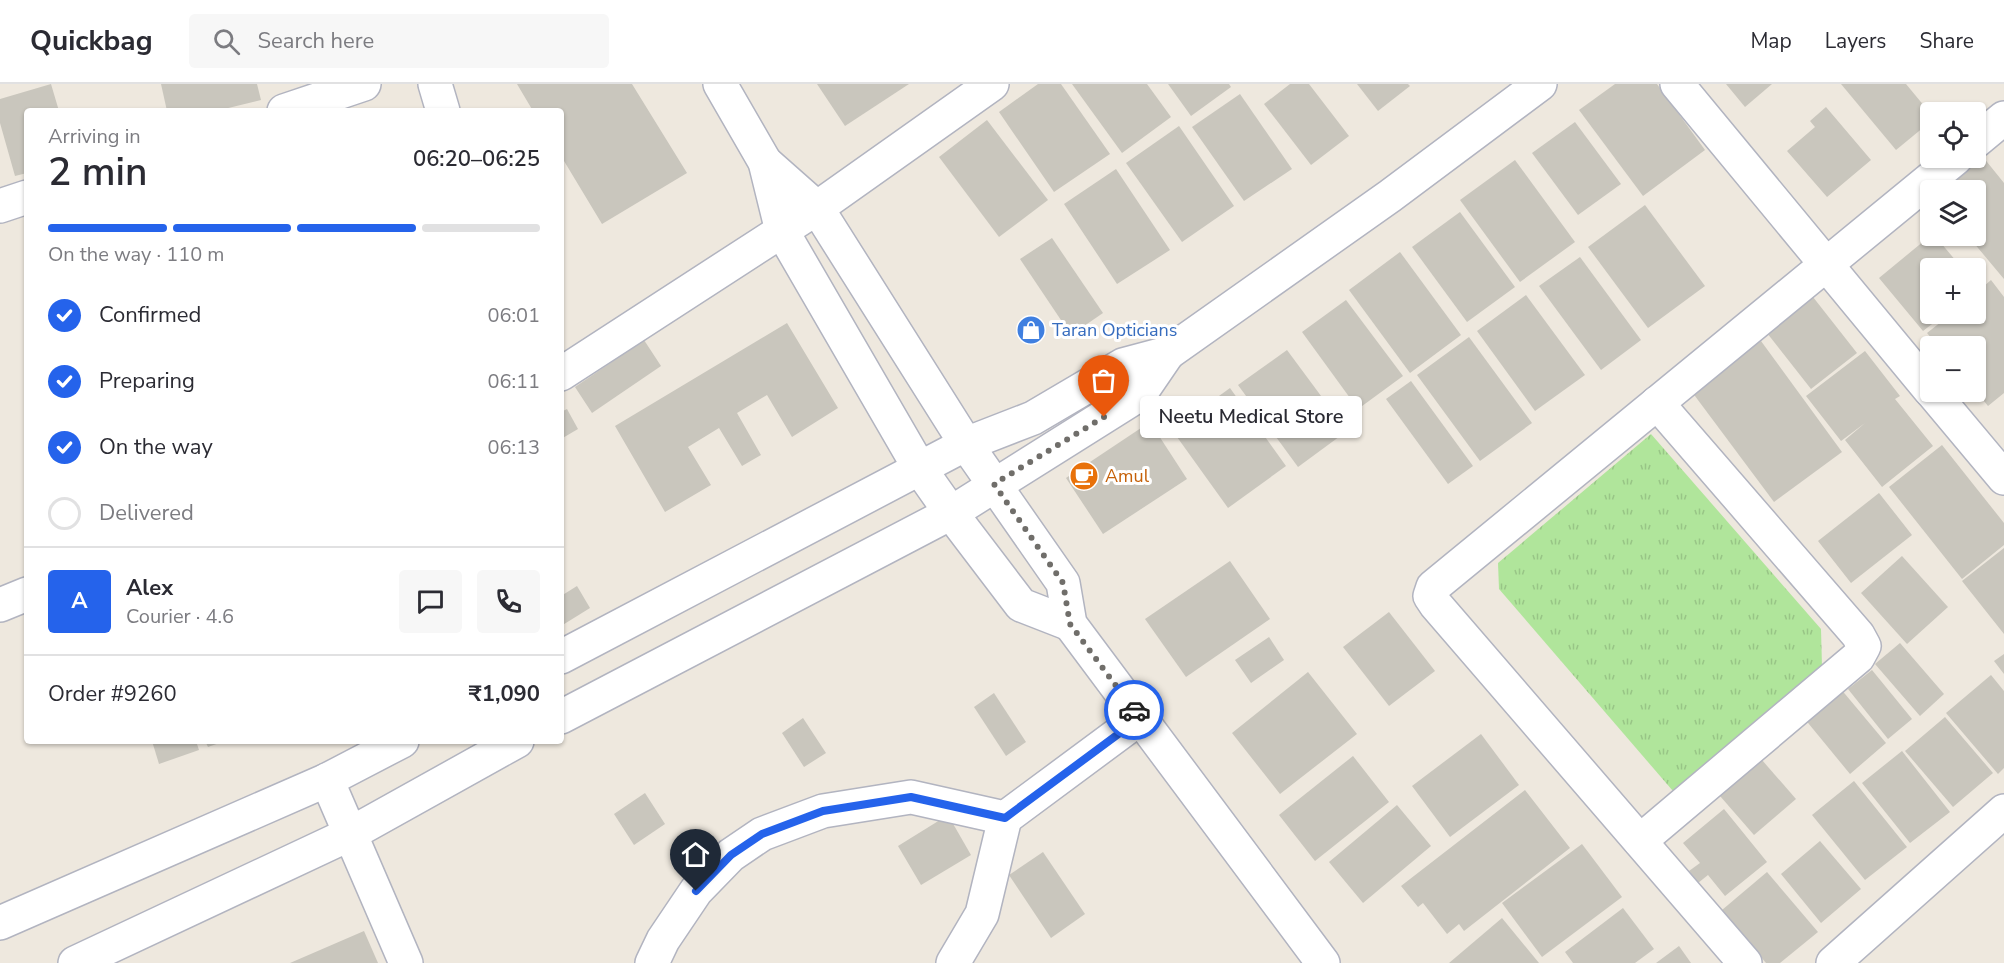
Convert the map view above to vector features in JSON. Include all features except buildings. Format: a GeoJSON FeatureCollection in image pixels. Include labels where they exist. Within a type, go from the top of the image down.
{"type":"FeatureCollection","features":[{"type":"Feature","properties":{"kind":"street"},"geometry":{"type":"LineString","coordinates":[[293,108],[364,84]]}},
{"type":"Feature","properties":{"kind":"street"},"geometry":{"type":"LineString","coordinates":[[435,84],[442,108]]}},
{"type":"Feature","properties":{"kind":"street"},"geometry":{"type":"LineString","coordinates":[[720,84],[765,162],[782,231],[920,469],[1022,605],[1070,624]]}},
{"type":"Feature","properties":{"kind":"street"},"geometry":{"type":"LineString","coordinates":[[564,372],[817,208],[992,84]]}},
{"type":"Feature","properties":{"kind":"street"},"geometry":{"type":"LineString","coordinates":[[564,655],[966,444],[1033,418],[1123,365],[1168,353],[1390,196],[1540,84]]}},
{"type":"Feature","properties":{"kind":"street"},"geometry":{"type":"LineString","coordinates":[[1677,84],[1920,378]]}},
{"type":"Feature","properties":{"kind":"street"},"geometry":{"type":"LineString","coordinates":[[765,162],[817,208],[966,444],[1063,583],[1070,624],[1323,963]]}},
{"type":"Feature","properties":{"kind":"street"},"geometry":{"type":"LineString","coordinates":[[1745,963],[1430,596],[1433,587],[1944,168]]}},
{"type":"Feature","properties":{"kind":"street"},"geometry":{"type":"LineString","coordinates":[[0,206],[24,198]]}},
{"type":"Feature","properties":{"kind":"street"},"geometry":{"type":"LineString","coordinates":[[564,715],[951,513],[1140,394],[1168,353]]}},
{"type":"Feature","properties":{"kind":"street"},"geometry":{"type":"LineString","coordinates":[[1940,402],[2004,478]]}},
{"type":"Feature","properties":{"kind":"street"},"geometry":{"type":"LineString","coordinates":[[1640,841],[1858,657],[1864,646],[1858,635],[1658,403]]}},
{"type":"Feature","properties":{"kind":"street"},"geometry":{"type":"LineString","coordinates":[[0,604],[24,595]]}},
{"type":"Feature","properties":{"kind":"street"},"geometry":{"type":"LineString","coordinates":[[953,963],[982,914],[1005,818],[1140,718]]}},
{"type":"Feature","properties":{"kind":"street"},"geometry":{"type":"LineString","coordinates":[[0,923],[327,780],[396,744]]}},
{"type":"Feature","properties":{"kind":"street"},"geometry":{"type":"LineString","coordinates":[[75,963],[350,834],[512,744]]}},
{"type":"Feature","properties":{"kind":"street"},"geometry":{"type":"LineString","coordinates":[[327,780],[406,963]]}},
{"type":"Feature","properties":{"kind":"street"},"geometry":{"type":"LineString","coordinates":[[652,963],[663,940],[696,891],[731,855],[762,834],[823,811],[911,797],[1005,818]]}},
{"type":"Feature","properties":{"kind":"street"},"geometry":{"type":"LineString","coordinates":[[1833,963],[2004,811]]}},
{"type":"Feature","properties":{"kind":"green space"},"geometry":{"type":"Polygon","coordinates":[[[1651,434],[1821,629],[1822,667],[1679,798],[1499,589],[1498,563],[1651,434]]]}},
{"type":"Feature","properties":{"kind":"way so far"},"geometry":{"type":"LineString","coordinates":[[1104,417],[994,484],[1063,583],[1070,624],[1134,710]]}},
{"type":"Feature","properties":{"kind":"place","name":"Taran Opticians"},"geometry":{"type":"Point","coordinates":[1031,330]}},
{"type":"Feature","properties":{"kind":"place","name":"Neetu Medical Store"},"geometry":{"type":"Point","coordinates":[1104,417]}},
{"type":"Feature","properties":{"kind":"place","name":"Amul"},"geometry":{"type":"Point","coordinates":[1084,476]}},
{"type":"Feature","properties":{"kind":"route"},"geometry":{"type":"LineString","coordinates":[[696,891],[731,855],[762,834],[823,811],[911,797],[1005,818],[1140,718],[1134,710]]}}]}
